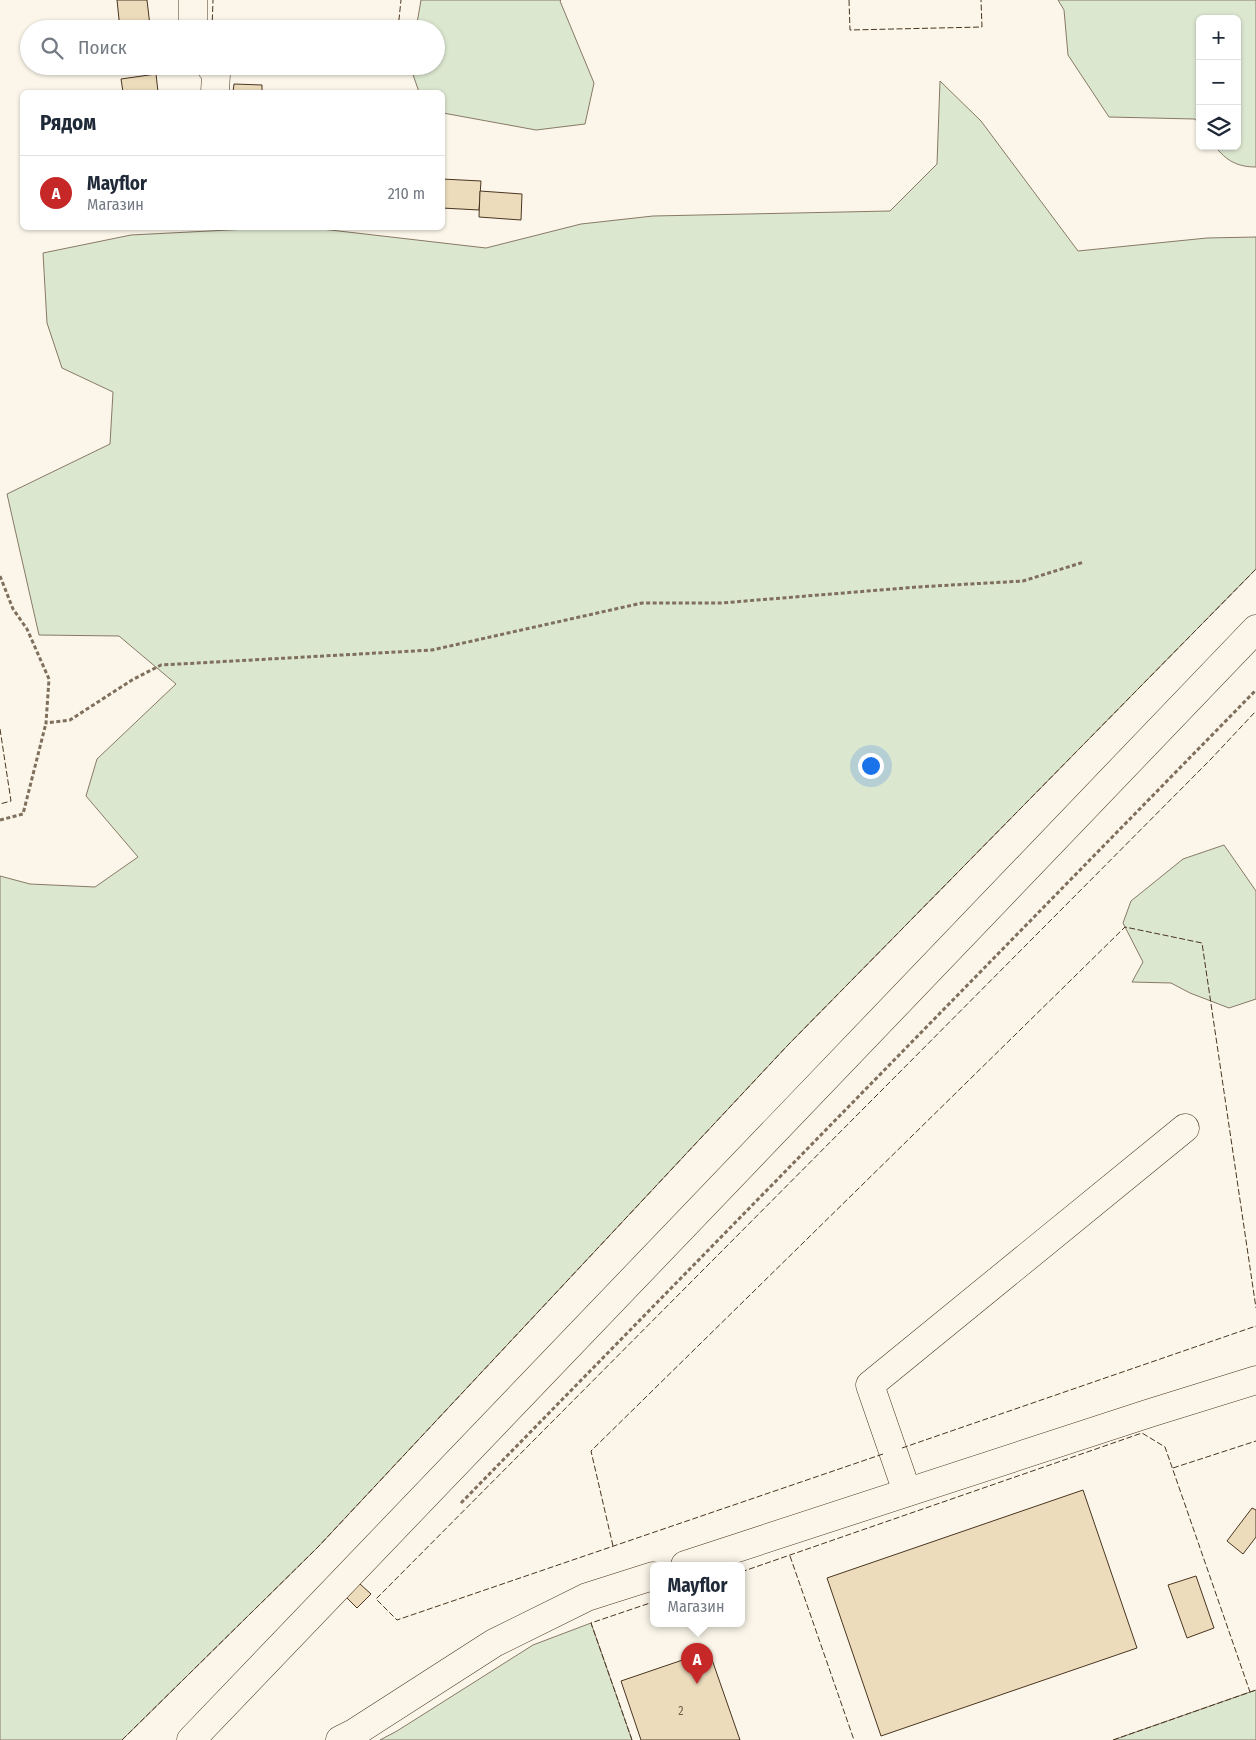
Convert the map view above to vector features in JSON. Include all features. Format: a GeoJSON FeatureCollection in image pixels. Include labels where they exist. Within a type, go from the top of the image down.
{"type":"FeatureCollection","features":[{"type":"Feature","properties":{"kind":"street"},"geometry":{"type":"LineString","coordinates":[[193,0],[193,20]]}},
{"type":"Feature","properties":{"kind":"street"},"geometry":{"type":"LineString","coordinates":[[216,75],[216,90]]}},
{"type":"Feature","properties":{"kind":"street"},"geometry":{"type":"LineString","coordinates":[[191,1740],[1255,633]]}},
{"type":"Feature","properties":{"kind":"street"},"geometry":{"type":"LineString","coordinates":[[907,1492],[870,1385],[1185,1128]]}},
{"type":"Feature","properties":{"kind":"street"},"geometry":{"type":"LineString","coordinates":[[694,1562],[1256,1380]]}},
{"type":"Feature","properties":{"kind":"street"},"geometry":{"type":"LineString","coordinates":[[340,1740],[509,1636],[587,1598],[650,1577]]}},
{"type":"Feature","properties":{"kind":"path"},"geometry":{"type":"LineString","coordinates":[[46,723],[70,720],[132,680],[161,665],[432,650],[642,603],[721,603],[917,587],[1023,581],[1084,562]]}},
{"type":"Feature","properties":{"kind":"path"},"geometry":{"type":"LineString","coordinates":[[0,576],[13,609],[27,629],[49,679],[46,723],[23,814],[0,820]]}},
{"type":"Feature","properties":{"kind":"path"},"geometry":{"type":"LineString","coordinates":[[460,1505],[1256,690]]}},
{"type":"Feature","properties":{"kind":"green space"},"geometry":{"type":"Polygon","coordinates":[[[421,0],[561,0],[594,83],[585,124],[536,130],[445,113],[445,90],[418,90],[413,75],[445,75],[445,20],[418,20],[421,0]]]}},
{"type":"Feature","properties":{"kind":"green space"},"geometry":{"type":"Polygon","coordinates":[[[1058,0],[1256,0],[1256,167],[1244,166],[1233,162],[1219,150],[1241,150],[1241,15],[1196,15],[1196,120],[1109,117],[1068,55],[1064,10],[1058,0]]]}},
{"type":"Feature","properties":{"kind":"green space"},"geometry":{"type":"Polygon","coordinates":[[[940,81],[981,121],[1078,251],[1207,238],[1256,237],[1256,569],[787,1046],[318,1547],[122,1740],[0,1740],[0,876],[30,884],[95,887],[138,857],[86,796],[97,759],[176,684],[119,636],[39,635],[7,494],[110,444],[113,392],[62,368],[47,323],[43,253],[131,235],[229,230],[330,230],[486,248],[581,224],[653,216],[890,211],[937,164],[940,81]]]}},
{"type":"Feature","properties":{"kind":"green space"},"geometry":{"type":"Polygon","coordinates":[[[1224,845],[1256,891],[1256,999],[1229,1008],[1190,993],[1171,983],[1132,982],[1143,962],[1123,923],[1131,901],[1183,859],[1224,845]]]}},
{"type":"Feature","properties":{"kind":"green space"},"geometry":{"type":"Polygon","coordinates":[[[591,1623],[632,1740],[380,1740],[533,1645],[591,1623]]]}},
{"type":"Feature","properties":{"kind":"green space"},"geometry":{"type":"Polygon","coordinates":[[[1256,1690],[1256,1740],[1113,1740],[1250,1692],[1256,1690]]]}},
{"type":"Feature","properties":{"kind":"building"},"geometry":{"type":"Polygon","coordinates":[[[117,0],[147,0],[149,20],[119,20],[117,0]]]}},
{"type":"Feature","properties":{"kind":"building"},"geometry":{"type":"Polygon","coordinates":[[[156,75],[158,90],[123,90],[121,79],[156,75]]]}},
{"type":"Feature","properties":{"kind":"building"},"geometry":{"type":"Polygon","coordinates":[[[234,84],[262,85],[262,90],[233,90],[234,84]]]}},
{"type":"Feature","properties":{"kind":"building"},"geometry":{"type":"Polygon","coordinates":[[[445,179],[481,181],[479,210],[445,208],[445,179]]]}},
{"type":"Feature","properties":{"kind":"building"},"geometry":{"type":"Polygon","coordinates":[[[480,191],[522,194],[521,220],[479,217],[480,191]]]}},
{"type":"Feature","properties":{"kind":"building"},"geometry":{"type":"Polygon","coordinates":[[[1083,1490],[1137,1648],[881,1736],[827,1578],[1083,1490]]]}},
{"type":"Feature","properties":{"kind":"building"},"geometry":{"type":"Polygon","coordinates":[[[1252,1508],[1256,1510],[1256,1537],[1243,1554],[1227,1541],[1252,1508]]]}},
{"type":"Feature","properties":{"kind":"building"},"geometry":{"type":"Polygon","coordinates":[[[1196,1576],[1214,1628],[1187,1638],[1168,1585],[1196,1576]]]}},
{"type":"Feature","properties":{"kind":"building"},"geometry":{"type":"Polygon","coordinates":[[[360,1584],[371,1594],[357,1608],[346,1597],[360,1584]]]}},
{"type":"Feature","properties":{"kind":"building"},"geometry":{"type":"Polygon","coordinates":[[[709,1651],[740,1740],[641,1740],[621,1681],[709,1651]]]}},
{"type":"Feature","properties":{"kind":"fence"},"geometry":{"type":"LineString","coordinates":[[212,20],[213,0]]}},
{"type":"Feature","properties":{"kind":"fence"},"geometry":{"type":"LineString","coordinates":[[399,20],[401,0]]}},
{"type":"Feature","properties":{"kind":"fence"},"geometry":{"type":"LineString","coordinates":[[849,0],[850,30],[982,27],[981,0]]}},
{"type":"Feature","properties":{"kind":"fence"},"geometry":{"type":"LineString","coordinates":[[122,1740],[318,1547],[787,1046],[1256,569]]}},
{"type":"Feature","properties":{"kind":"fence"},"geometry":{"type":"LineString","coordinates":[[883,1454],[397,1620],[376,1599],[1211,759],[1256,711]]}},
{"type":"Feature","properties":{"kind":"fence"},"geometry":{"type":"LineString","coordinates":[[0,729],[11,801],[0,804]]}},
{"type":"Feature","properties":{"kind":"fence"},"geometry":{"type":"LineString","coordinates":[[613,1546],[591,1451],[1125,927],[1202,943],[1256,1308]]}},
{"type":"Feature","properties":{"kind":"fence"},"geometry":{"type":"LineString","coordinates":[[902,1448],[1256,1326]]}},
{"type":"Feature","properties":{"kind":"fence"},"geometry":{"type":"LineString","coordinates":[[745,1571],[1142,1433],[1165,1447],[1250,1692]]}},
{"type":"Feature","properties":{"kind":"fence"},"geometry":{"type":"LineString","coordinates":[[1173,1468],[1256,1441]]}},
{"type":"Feature","properties":{"kind":"fence"},"geometry":{"type":"LineString","coordinates":[[790,1556],[854,1740]]}},
{"type":"Feature","properties":{"kind":"fence"},"geometry":{"type":"LineString","coordinates":[[632,1740],[591,1623],[650,1603]]}},
{"type":"Feature","properties":{"kind":"fence"},"geometry":{"type":"LineString","coordinates":[[1113,1740],[1256,1690]]}},
{"type":"Feature","properties":{"kind":"place","name":"Mayflor"},"geometry":{"type":"Point","coordinates":[697,1684]}}]}
